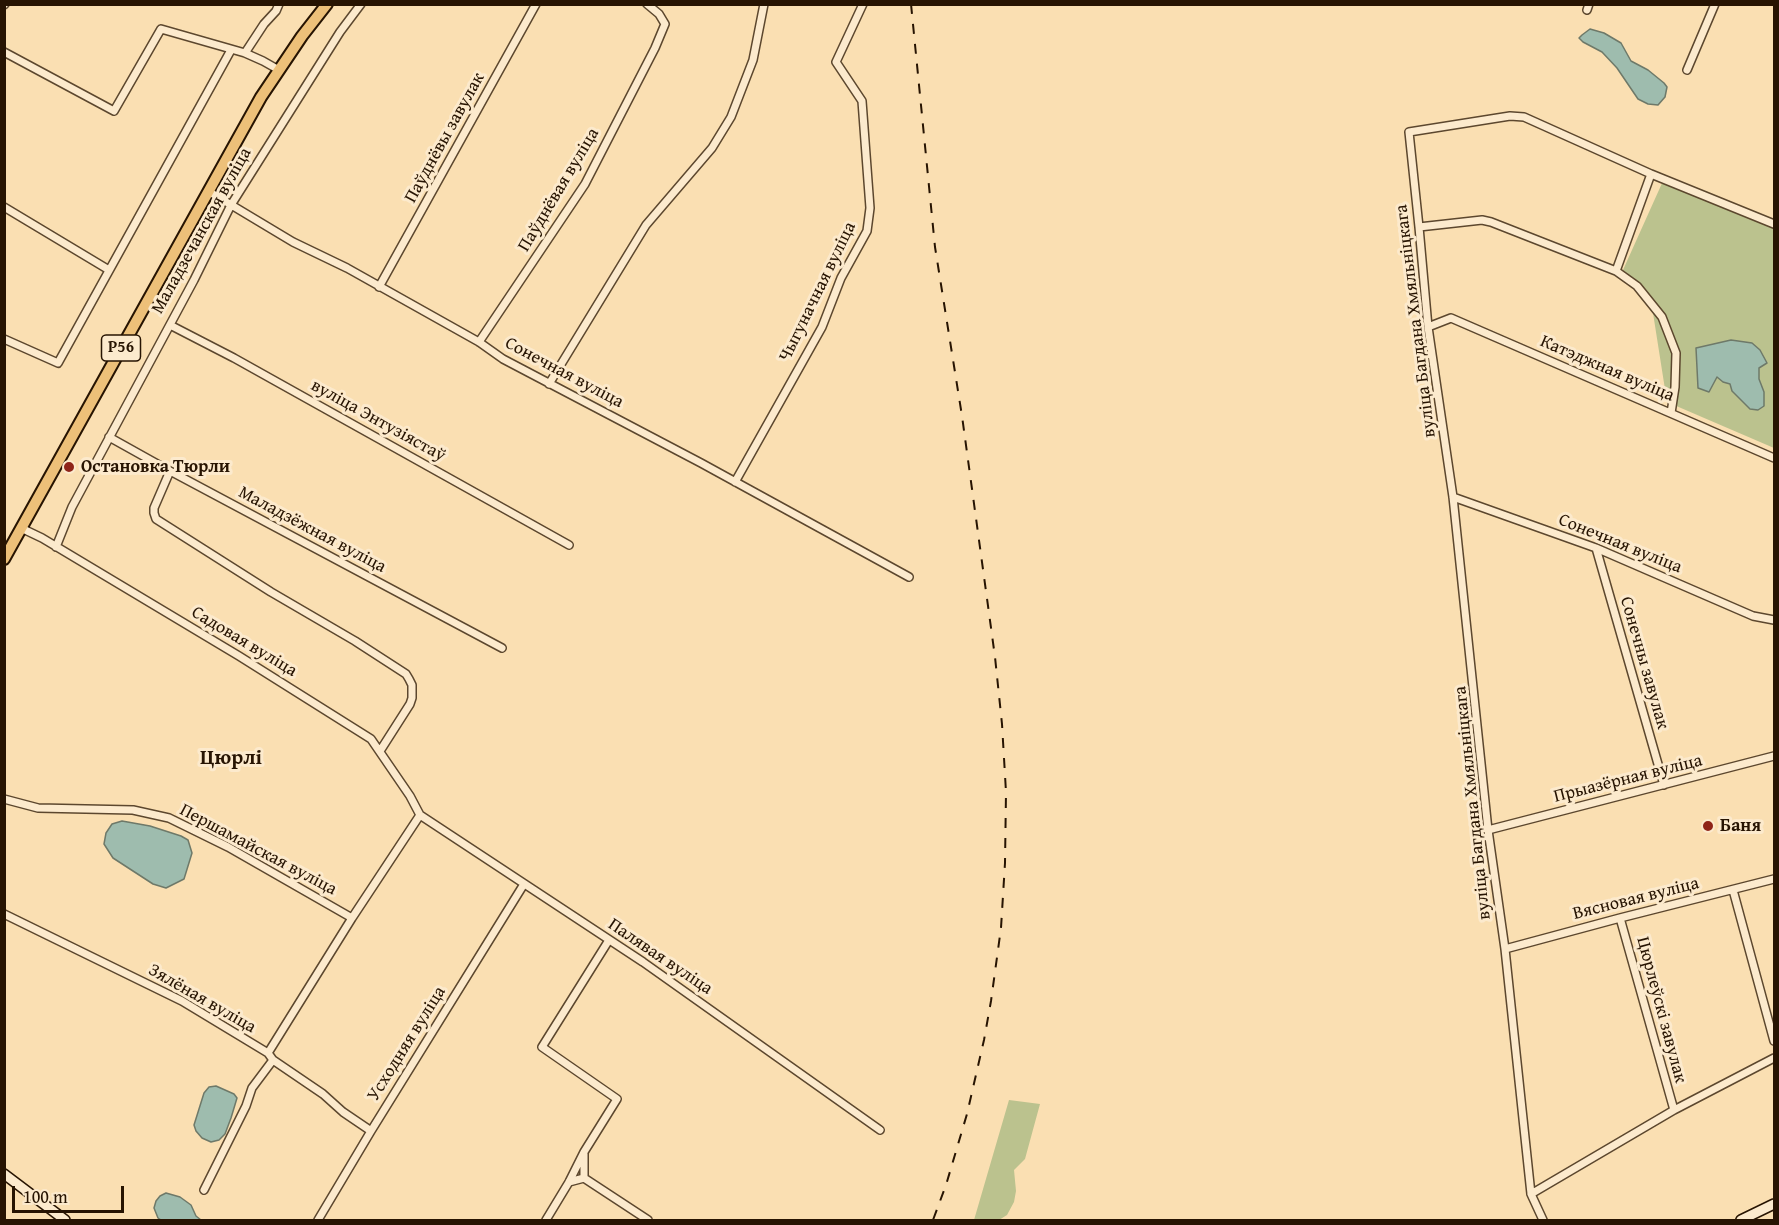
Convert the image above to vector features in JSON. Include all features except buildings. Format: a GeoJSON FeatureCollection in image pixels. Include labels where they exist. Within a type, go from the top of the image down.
{"type":"FeatureCollection","features":[{"type":"Feature","properties":{"kind":"main road","name":"Р56"},"geometry":{"type":"LineString","coordinates":[[279,70],[327,4]]}},
{"type":"Feature","properties":{"kind":"main road","name":"Маладзечанская вуліца"},"geometry":{"type":"LineString","coordinates":[[4,559],[208,191],[261,97],[279,70]]}},
{"type":"Feature","properties":{"kind":"street"},"geometry":{"type":"LineString","coordinates":[[245,54],[279,4]]}},
{"type":"Feature","properties":{"kind":"street","name":"Маладзечанская вуліца"},"geometry":{"type":"LineString","coordinates":[[56,547],[72,507],[194,280],[231,204],[340,32],[361,4]]}},
{"type":"Feature","properties":{"kind":"street","name":"Паўднёвы завулак"},"geometry":{"type":"LineString","coordinates":[[380,287],[536,4]]}},
{"type":"Feature","properties":{"kind":"street","name":"Паўднёвая вуліца"},"geometry":{"type":"LineString","coordinates":[[479,342],[585,184],[600,156],[665,24],[659,14],[647,4]]}},
{"type":"Feature","properties":{"kind":"street"},"geometry":{"type":"LineString","coordinates":[[549,384],[646,225],[712,148],[731,117],[753,60],[764,4]]}},
{"type":"Feature","properties":{"kind":"street","name":"Чыгуначная вуліца"},"geometry":{"type":"LineString","coordinates":[[735,482],[822,327],[841,278],[867,231],[870,208],[862,101],[837,62],[863,4]]}},
{"type":"Feature","properties":{"kind":"street"},"geometry":{"type":"LineString","coordinates":[[1687,70],[1715,4]]}},
{"type":"Feature","properties":{"kind":"street"},"geometry":{"type":"LineString","coordinates":[[4,52],[114,111],[161,29],[245,54],[279,70]]}},
{"type":"Feature","properties":{"kind":"street"},"geometry":{"type":"LineString","coordinates":[[4,339],[58,363],[231,50]]}},
{"type":"Feature","properties":{"kind":"street","name":"вуліца Багдана Хмяльніцкага"},"geometry":{"type":"LineString","coordinates":[[1543,1221],[1531,1194],[1504,949],[1488,830],[1454,497],[1428,327],[1409,132],[1510,116],[1524,117],[1651,174]]}},
{"type":"Feature","properties":{"kind":"street"},"geometry":{"type":"LineString","coordinates":[[1616,271],[1651,174],[1774,224]]}},
{"type":"Feature","properties":{"kind":"street","name":"Сонечная вуліца"},"geometry":{"type":"LineString","coordinates":[[208,191],[293,242],[347,268],[479,342],[503,359],[909,577]]}},
{"type":"Feature","properties":{"kind":"street"},"geometry":{"type":"LineString","coordinates":[[4,207],[109,270]]}},
{"type":"Feature","properties":{"kind":"street"},"geometry":{"type":"LineString","coordinates":[[1419,227],[1482,220],[1491,222],[1616,271],[1637,286],[1662,317],[1676,353],[1675,387],[1671,413]]}},
{"type":"Feature","properties":{"kind":"street","name":"Катэджная вуліца"},"geometry":{"type":"LineString","coordinates":[[1428,327],[1451,318],[1774,458]]}},
{"type":"Feature","properties":{"kind":"street","name":"вуліца Энтузіястаў"},"geometry":{"type":"LineString","coordinates":[[170,325],[234,358],[570,545]]}},
{"type":"Feature","properties":{"kind":"street","name":"Маладзёжная вуліца"},"geometry":{"type":"LineString","coordinates":[[109,437],[502,648]]}},
{"type":"Feature","properties":{"kind":"street"},"geometry":{"type":"LineString","coordinates":[[170,471],[154,508],[156,519],[271,592],[355,641],[406,674],[410,679],[412,698],[410,704],[380,751]]}},
{"type":"Feature","properties":{"kind":"street","name":"Сонечная вуліца"},"geometry":{"type":"LineString","coordinates":[[1454,497],[1596,548],[1753,616],[1774,620]]}},
{"type":"Feature","properties":{"kind":"street","name":"Садовая вуліца"},"geometry":{"type":"LineString","coordinates":[[21,528],[239,656],[371,739],[410,796],[420,815]]}},
{"type":"Feature","properties":{"kind":"street","name":"Сонечны завулак"},"geometry":{"type":"LineString","coordinates":[[1596,548],[1664,785]]}},
{"type":"Feature","properties":{"kind":"street","name":"Прыазёрная вуліца"},"geometry":{"type":"LineString","coordinates":[[1488,830],[1774,756]]}},
{"type":"Feature","properties":{"kind":"street","name":"Першамайская вуліца"},"geometry":{"type":"LineString","coordinates":[[4,799],[38,807],[133,810],[169,818],[228,847],[352,918]]}},
{"type":"Feature","properties":{"kind":"street"},"geometry":{"type":"LineString","coordinates":[[268,1053],[352,918],[420,815]]}},
{"type":"Feature","properties":{"kind":"street","name":"Палявая вуліца"},"geometry":{"type":"LineString","coordinates":[[420,815],[643,962],[880,1130]]}},
{"type":"Feature","properties":{"kind":"street","name":"Вясновая вуліца"},"geometry":{"type":"LineString","coordinates":[[1504,949],[1774,879]]}},
{"type":"Feature","properties":{"kind":"street","name":"Усходняя вуліца"},"geometry":{"type":"LineString","coordinates":[[318,1221],[524,884]]}},
{"type":"Feature","properties":{"kind":"street"},"geometry":{"type":"LineString","coordinates":[[1733,890],[1774,1041]]}},
{"type":"Feature","properties":{"kind":"street","name":"Зялёная вуліца"},"geometry":{"type":"LineString","coordinates":[[4,914],[182,1001],[268,1053],[273,1060],[323,1094],[343,1112],[371,1131]]}},
{"type":"Feature","properties":{"kind":"street","name":"Цюрлеўскі завулак"},"geometry":{"type":"LineString","coordinates":[[1620,918],[1674,1110]]}},
{"type":"Feature","properties":{"kind":"street"},"geometry":{"type":"LineString","coordinates":[[546,1221],[584,1152],[617,1099],[542,1047],[609,940]]}},
{"type":"Feature","properties":{"kind":"street"},"geometry":{"type":"LineString","coordinates":[[1531,1194],[1674,1110],[1774,1058]]}},
{"type":"Feature","properties":{"kind":"street"},"geometry":{"type":"LineString","coordinates":[[204,1190],[246,1106],[252,1088],[273,1060]]}},
{"type":"Feature","properties":{"kind":"street"},"geometry":{"type":"LineString","coordinates":[[584,1152],[584,1178]]}},
{"type":"Feature","properties":{"kind":"street"},"geometry":{"type":"LineString","coordinates":[[4,1174],[65,1221]]}},
{"type":"Feature","properties":{"kind":"street"},"geometry":{"type":"LineString","coordinates":[[569,1182],[584,1178],[648,1221]]}},
{"type":"Feature","properties":{"kind":"street"},"geometry":{"type":"LineString","coordinates":[[1742,1221],[1774,1204]]}},
{"type":"Feature","properties":{"kind":"green space"},"geometry":{"type":"Polygon","coordinates":[[[1663,181],[1774,228],[1774,448],[1667,402],[1653,313],[1640,284],[1623,270],[1663,181]]]}},
{"type":"Feature","properties":{"kind":"green space"},"geometry":{"type":"Polygon","coordinates":[[[1009,1100],[1040,1104],[1025,1159],[1014,1170],[1016,1191],[1014,1202],[1007,1215],[999,1220],[974,1220],[1009,1100]]]}},
{"type":"Feature","properties":{"kind":"shaded area"},"geometry":{"type":"Polygon","coordinates":[[[1590,29],[1604,33],[1621,43],[1631,61],[1648,70],[1664,83],[1667,87],[1665,97],[1658,105],[1648,104],[1638,99],[1617,68],[1602,52],[1579,38],[1590,29]]]}},
{"type":"Feature","properties":{"kind":"shaded area"},"geometry":{"type":"Polygon","coordinates":[[[1731,340],[1752,343],[1760,350],[1767,363],[1759,368],[1759,379],[1764,392],[1764,406],[1758,410],[1750,409],[1732,391],[1730,384],[1717,377],[1709,392],[1698,388],[1696,348],[1731,340]]]}},
{"type":"Feature","properties":{"kind":"shaded area"},"geometry":{"type":"Polygon","coordinates":[[[122,821],[150,826],[188,840],[192,853],[184,879],[166,888],[153,884],[113,858],[104,844],[106,833],[112,824],[122,821]]]}},
{"type":"Feature","properties":{"kind":"shaded area"},"geometry":{"type":"Polygon","coordinates":[[[216,1086],[234,1094],[237,1098],[225,1134],[219,1140],[211,1142],[202,1138],[194,1125],[204,1093],[209,1087],[216,1086]]]}},
{"type":"Feature","properties":{"kind":"shaded area"},"geometry":{"type":"Polygon","coordinates":[[[166,1193],[180,1197],[191,1205],[196,1216],[201,1220],[161,1220],[158,1218],[154,1208],[156,1201],[166,1193]]]}},
{"type":"Feature","properties":{"kind":"railway"},"geometry":{"type":"LineString","coordinates":[[911,4],[935,247],[962,416],[995,657],[1006,792],[1001,928],[991,1001],[967,1114],[933,1220]]}},
{"type":"Feature","properties":{"kind":"place","name":"Остановка Тюрли"},"geometry":{"type":"Point","coordinates":[69,467]}},
{"type":"Feature","properties":{"kind":"place","name":"Баня"},"geometry":{"type":"Point","coordinates":[1708,826]}},
{"type":"Feature","properties":{"kind":"district","name":"Цюрлі"},"geometry":{"type":"Point","coordinates":[231,759]}}]}
